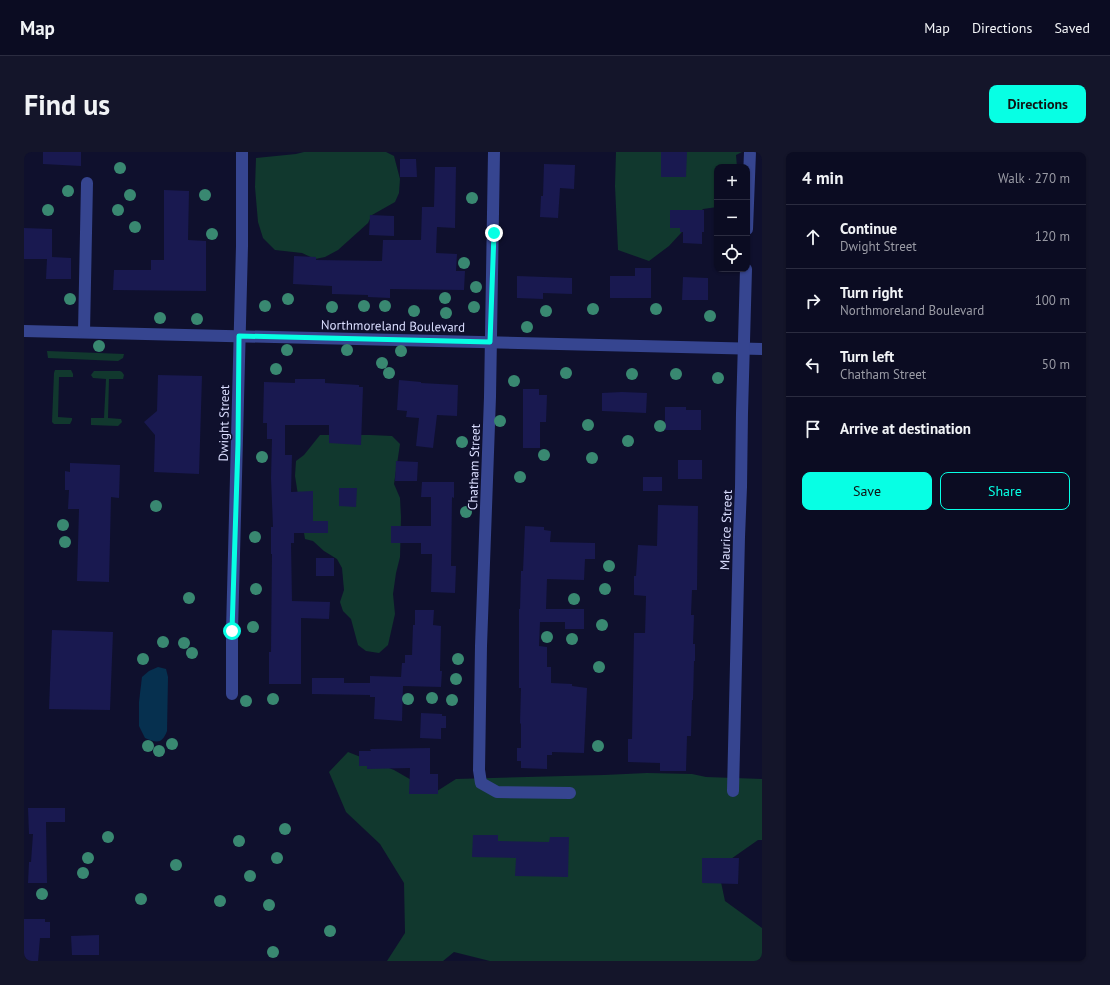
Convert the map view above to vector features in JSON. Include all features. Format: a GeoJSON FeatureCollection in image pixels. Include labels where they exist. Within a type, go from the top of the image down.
{"type":"FeatureCollection","features":[{"type":"Feature","properties":{"kind":"street","name":"Dwight Street"},"geometry":{"type":"LineString","coordinates":[[232,694],[242,246],[242,152]]}},
{"type":"Feature","properties":{"kind":"street","name":"Chatham Street"},"geometry":{"type":"LineString","coordinates":[[494,152],[493,278],[490,342],[487,498],[480,646],[479,770],[481,783],[497,792],[570,793]]}},
{"type":"Feature","properties":{"kind":"street"},"geometry":{"type":"LineString","coordinates":[[748,200],[750,152]]}},
{"type":"Feature","properties":{"kind":"street"},"geometry":{"type":"LineString","coordinates":[[84,332],[87,183]]}},
{"type":"Feature","properties":{"kind":"street","name":"Maurice Street"},"geometry":{"type":"LineString","coordinates":[[733,791],[746,272]]}},
{"type":"Feature","properties":{"kind":"street","name":"Northmoreland Boulevard"},"geometry":{"type":"LineString","coordinates":[[24,331],[762,349]]}},
{"type":"Feature","properties":{"kind":"green space"},"geometry":{"type":"Polygon","coordinates":[[[304,152],[386,152],[394,156],[400,179],[399,193],[395,202],[372,215],[368,223],[338,250],[325,257],[315,259],[302,253],[275,250],[263,238],[258,222],[255,187],[256,158],[304,152]]]}},
{"type":"Feature","properties":{"kind":"green space"},"geometry":{"type":"Polygon","coordinates":[[[616,152],[742,152],[736,155],[737,164],[714,164],[714,207],[703,209],[669,246],[649,261],[618,250],[615,186],[616,152]]]}},
{"type":"Feature","properties":{"kind":"green space"},"geometry":{"type":"Polygon","coordinates":[[[47,351],[124,354],[123,358],[118,361],[48,358],[47,351]]]}},
{"type":"Feature","properties":{"kind":"green space"},"geometry":{"type":"Polygon","coordinates":[[[55,370],[71,370],[73,374],[73,377],[59,377],[58,417],[72,418],[70,424],[54,424],[52,422],[55,370]]]}},
{"type":"Feature","properties":{"kind":"green space"},"geometry":{"type":"Polygon","coordinates":[[[94,371],[120,371],[124,375],[123,379],[109,379],[108,418],[121,419],[122,422],[118,426],[91,425],[91,418],[104,418],[106,379],[93,378],[91,375],[94,371]]]}},
{"type":"Feature","properties":{"kind":"green space"},"geometry":{"type":"Polygon","coordinates":[[[320,435],[392,436],[400,444],[394,484],[400,498],[401,517],[400,557],[393,594],[395,614],[388,645],[379,653],[366,651],[358,645],[351,619],[343,611],[340,602],[344,590],[342,568],[337,559],[324,551],[313,541],[305,539],[295,476],[296,461],[304,455],[320,435]]]}},
{"type":"Feature","properties":{"kind":"green space"},"geometry":{"type":"Polygon","coordinates":[[[348,752],[394,770],[434,793],[456,779],[647,773],[692,774],[706,777],[762,779],[762,840],[758,840],[718,868],[725,901],[762,928],[762,961],[490,961],[454,952],[443,961],[387,961],[405,933],[404,883],[380,844],[346,812],[329,772],[348,752]]]}},
{"type":"Feature","properties":{"kind":"water"},"geometry":{"type":"Polygon","coordinates":[[[158,667],[166,669],[168,677],[167,731],[161,740],[153,741],[145,738],[139,726],[139,702],[142,677],[149,671],[158,667]]]}},
{"type":"Feature","properties":{"kind":"building"},"geometry":{"type":"Polygon","coordinates":[[[43,152],[81,152],[81,166],[43,164],[43,152]]]}},
{"type":"Feature","properties":{"kind":"building"},"geometry":{"type":"Polygon","coordinates":[[[661,152],[687,152],[686,177],[661,177],[661,152]]]}},
{"type":"Feature","properties":{"kind":"building"},"geometry":{"type":"Polygon","coordinates":[[[400,159],[416,159],[417,177],[400,177],[400,159]]]}},
{"type":"Feature","properties":{"kind":"building"},"geometry":{"type":"Polygon","coordinates":[[[544,164],[575,165],[574,189],[560,188],[558,218],[540,217],[541,196],[543,196],[544,164]]]}},
{"type":"Feature","properties":{"kind":"building"},"geometry":{"type":"Polygon","coordinates":[[[435,167],[456,167],[455,228],[437,227],[436,253],[457,254],[456,271],[465,271],[464,290],[390,289],[390,298],[368,297],[368,295],[332,294],[332,286],[293,284],[294,256],[316,257],[316,260],[382,261],[383,240],[421,240],[422,207],[434,207],[435,167]]]}},
{"type":"Feature","properties":{"kind":"building"},"geometry":{"type":"Polygon","coordinates":[[[164,190],[189,191],[188,240],[206,241],[206,291],[113,290],[114,270],[151,270],[151,260],[164,260],[164,190]]]}},
{"type":"Feature","properties":{"kind":"building"},"geometry":{"type":"Polygon","coordinates":[[[670,210],[704,210],[704,232],[702,232],[702,244],[683,243],[683,232],[680,232],[680,228],[670,228],[670,210]]]}},
{"type":"Feature","properties":{"kind":"building"},"geometry":{"type":"Polygon","coordinates":[[[370,215],[394,216],[394,236],[369,235],[370,215]]]}},
{"type":"Feature","properties":{"kind":"building"},"geometry":{"type":"Polygon","coordinates":[[[24,228],[52,229],[52,257],[71,258],[71,279],[46,279],[47,259],[24,259],[24,228]]]}},
{"type":"Feature","properties":{"kind":"building"},"geometry":{"type":"Polygon","coordinates":[[[635,268],[651,268],[651,298],[610,298],[610,276],[635,276],[635,268]]]}},
{"type":"Feature","properties":{"kind":"building"},"geometry":{"type":"Polygon","coordinates":[[[517,276],[572,278],[572,294],[543,293],[543,299],[517,298],[517,276]]]}},
{"type":"Feature","properties":{"kind":"building"},"geometry":{"type":"Polygon","coordinates":[[[683,277],[708,278],[708,300],[682,300],[683,277]]]}},
{"type":"Feature","properties":{"kind":"building"},"geometry":{"type":"Polygon","coordinates":[[[158,375],[202,376],[199,474],[154,472],[155,435],[144,422],[157,411],[158,375]]]}},
{"type":"Feature","properties":{"kind":"building"},"geometry":{"type":"Polygon","coordinates":[[[295,379],[325,379],[325,383],[359,385],[359,387],[363,387],[361,445],[329,443],[329,425],[285,425],[285,455],[292,455],[291,492],[313,491],[313,521],[328,521],[328,533],[294,533],[294,543],[291,543],[292,601],[330,602],[329,619],[301,618],[301,684],[269,684],[269,652],[271,652],[271,527],[273,527],[271,478],[272,439],[267,439],[267,423],[263,423],[264,382],[295,383],[295,379]]]}},
{"type":"Feature","properties":{"kind":"building"},"geometry":{"type":"Polygon","coordinates":[[[399,380],[458,385],[457,416],[437,415],[433,448],[416,446],[419,418],[406,417],[407,411],[397,410],[399,380]]]}},
{"type":"Feature","properties":{"kind":"building"},"geometry":{"type":"Polygon","coordinates":[[[523,389],[539,389],[539,395],[547,395],[546,422],[540,422],[540,448],[523,448],[523,389]]]}},
{"type":"Feature","properties":{"kind":"building"},"geometry":{"type":"Polygon","coordinates":[[[602,393],[647,393],[646,413],[602,411],[602,393]]]}},
{"type":"Feature","properties":{"kind":"building"},"geometry":{"type":"Polygon","coordinates":[[[665,407],[686,407],[686,410],[701,410],[701,430],[665,430],[665,407]]]}},
{"type":"Feature","properties":{"kind":"building"},"geometry":{"type":"Polygon","coordinates":[[[678,460],[702,460],[702,479],[678,479],[678,460]]]}},
{"type":"Feature","properties":{"kind":"building"},"geometry":{"type":"Polygon","coordinates":[[[396,461],[418,462],[417,481],[395,481],[396,461]]]}},
{"type":"Feature","properties":{"kind":"building"},"geometry":{"type":"Polygon","coordinates":[[[70,463],[120,465],[119,498],[111,497],[109,582],[77,581],[79,509],[68,509],[69,490],[65,490],[65,471],[70,472],[70,463]]]}},
{"type":"Feature","properties":{"kind":"building"},"geometry":{"type":"Polygon","coordinates":[[[643,477],[662,477],[662,491],[643,491],[643,477]]]}},
{"type":"Feature","properties":{"kind":"building"},"geometry":{"type":"Polygon","coordinates":[[[422,482],[454,482],[454,498],[452,497],[451,566],[456,566],[455,593],[431,592],[432,554],[421,554],[421,543],[391,543],[391,526],[431,526],[431,497],[421,497],[422,482]]]}},
{"type":"Feature","properties":{"kind":"building"},"geometry":{"type":"Polygon","coordinates":[[[339,488],[357,488],[356,507],[339,506],[339,488]]]}},
{"type":"Feature","properties":{"kind":"building"},"geometry":{"type":"Polygon","coordinates":[[[658,505],[698,506],[697,590],[692,590],[691,615],[694,615],[693,644],[695,644],[695,661],[691,736],[687,736],[686,771],[660,771],[660,763],[628,762],[628,739],[632,739],[634,633],[645,633],[646,596],[634,595],[634,576],[636,576],[638,545],[657,546],[658,505]]]}},
{"type":"Feature","properties":{"kind":"building"},"geometry":{"type":"Polygon","coordinates":[[[525,526],[544,527],[544,530],[551,531],[550,542],[595,543],[595,559],[585,559],[584,580],[547,579],[546,609],[584,609],[584,629],[565,629],[565,622],[540,622],[539,646],[547,647],[547,667],[551,667],[551,683],[572,684],[572,686],[587,688],[584,753],[552,752],[552,755],[547,755],[547,769],[521,768],[521,761],[517,761],[517,748],[521,748],[519,609],[521,571],[523,571],[525,526]]]}},
{"type":"Feature","properties":{"kind":"building"},"geometry":{"type":"Polygon","coordinates":[[[316,558],[334,558],[334,576],[316,576],[316,558]]]}},
{"type":"Feature","properties":{"kind":"building"},"geometry":{"type":"Polygon","coordinates":[[[415,610],[434,610],[433,625],[441,626],[441,687],[403,686],[402,721],[374,719],[375,697],[370,697],[370,695],[312,694],[312,678],[344,678],[344,683],[370,683],[370,676],[401,677],[402,663],[405,663],[405,655],[412,655],[415,610]]]}},
{"type":"Feature","properties":{"kind":"building"},"geometry":{"type":"Polygon","coordinates":[[[52,630],[113,632],[110,710],[49,709],[52,630]]]}},
{"type":"Feature","properties":{"kind":"building"},"geometry":{"type":"Polygon","coordinates":[[[421,713],[442,714],[442,716],[446,716],[446,728],[441,728],[441,739],[420,738],[421,713]]]}},
{"type":"Feature","properties":{"kind":"building"},"geometry":{"type":"Polygon","coordinates":[[[430,748],[430,774],[438,774],[438,794],[409,794],[410,768],[367,769],[367,766],[359,766],[359,751],[371,751],[370,749],[430,748]]]}},
{"type":"Feature","properties":{"kind":"building"},"geometry":{"type":"Polygon","coordinates":[[[28,808],[65,808],[65,822],[46,822],[47,883],[28,883],[33,834],[29,834],[28,808]]]}},
{"type":"Feature","properties":{"kind":"building"},"geometry":{"type":"Polygon","coordinates":[[[473,835],[498,835],[498,841],[549,842],[550,837],[569,837],[568,877],[515,876],[516,858],[472,857],[473,835]]]}},
{"type":"Feature","properties":{"kind":"building"},"geometry":{"type":"Polygon","coordinates":[[[702,858],[739,858],[738,884],[702,883],[702,858]]]}},
{"type":"Feature","properties":{"kind":"building"},"geometry":{"type":"Polygon","coordinates":[[[24,919],[45,919],[45,922],[50,922],[50,938],[40,938],[38,961],[24,961],[24,919]]]}},
{"type":"Feature","properties":{"kind":"building"},"geometry":{"type":"Polygon","coordinates":[[[99,935],[99,955],[72,955],[71,936],[99,935]]]}},
{"type":"Feature","properties":{"kind":"route"},"geometry":{"type":"LineString","coordinates":[[232,631],[238,444],[239,336],[490,342],[494,233]]}}]}
